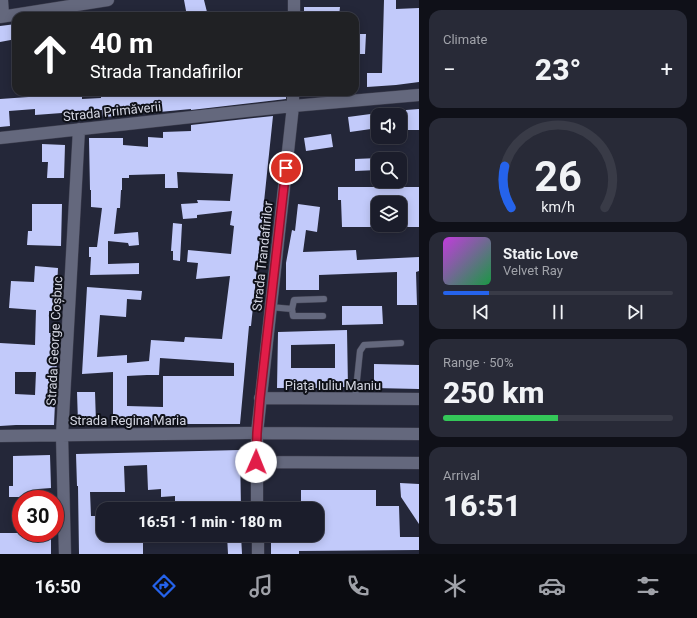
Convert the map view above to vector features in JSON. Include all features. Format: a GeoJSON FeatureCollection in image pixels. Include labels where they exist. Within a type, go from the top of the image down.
{"type":"FeatureCollection","features":[{"type":"Feature","properties":{"kind":"street"},"geometry":{"type":"LineString","coordinates":[[2,0],[1,17],[12,15]]}},
{"type":"Feature","properties":{"kind":"street"},"geometry":{"type":"LineString","coordinates":[[32,12],[108,0]]}},
{"type":"Feature","properties":{"kind":"street"},"geometry":{"type":"LineString","coordinates":[[294,0],[294,12]]}},
{"type":"Feature","properties":{"kind":"street","name":"Strada Primăverii"},"geometry":{"type":"LineString","coordinates":[[0,138],[293,106],[419,95]]}},
{"type":"Feature","properties":{"kind":"street","name":"Strada Trandafirilor"},"geometry":{"type":"LineString","coordinates":[[260,398],[293,96]]}},
{"type":"Feature","properties":{"kind":"street","name":"Strada George Coșbuc"},"geometry":{"type":"LineString","coordinates":[[65,554],[62,434],[79,129]]}},
{"type":"Feature","properties":{"kind":"street"},"geometry":{"type":"LineString","coordinates":[[257,502],[256,462],[260,398]]}},
{"type":"Feature","properties":{"kind":"street","name":"Piața Iuliu Maniu"},"geometry":{"type":"LineString","coordinates":[[260,398],[418,400]]}},
{"type":"Feature","properties":{"kind":"street"},"geometry":{"type":"LineString","coordinates":[[257,433],[419,434]]}},
{"type":"Feature","properties":{"kind":"street","name":"Strada Regina Maria"},"geometry":{"type":"LineString","coordinates":[[0,436],[62,434],[257,433]]}},
{"type":"Feature","properties":{"kind":"street"},"geometry":{"type":"LineString","coordinates":[[256,462],[418,462]]}},
{"type":"Feature","properties":{"kind":"street"},"geometry":{"type":"LineString","coordinates":[[258,542],[258,554]]}},
{"type":"Feature","properties":{"kind":"lane"},"geometry":{"type":"LineString","coordinates":[[324,299],[294,300],[292,309],[293,316],[324,316]]}},
{"type":"Feature","properties":{"kind":"lane"},"geometry":{"type":"LineString","coordinates":[[270,307],[292,309]]}},
{"type":"Feature","properties":{"kind":"lane"},"geometry":{"type":"LineString","coordinates":[[355,399],[360,351],[364,345],[401,343]]}},
{"type":"Feature","properties":{"kind":"building"},"geometry":{"type":"Polygon","coordinates":[[[184,0],[204,0],[207,12],[186,12],[184,0]]]}},
{"type":"Feature","properties":{"kind":"building"},"geometry":{"type":"Polygon","coordinates":[[[384,0],[396,0],[396,9],[419,8],[419,82],[367,87],[367,73],[382,73],[384,0]]]}},
{"type":"Feature","properties":{"kind":"building"},"geometry":{"type":"Polygon","coordinates":[[[304,7],[340,7],[339,12],[304,12],[304,7]]]}},
{"type":"Feature","properties":{"kind":"building"},"geometry":{"type":"Polygon","coordinates":[[[12,24],[12,40],[0,42],[0,26],[12,24]]]}},
{"type":"Feature","properties":{"kind":"building"},"geometry":{"type":"Polygon","coordinates":[[[359,34],[366,34],[365,54],[359,54],[359,34]]]}},
{"type":"Feature","properties":{"kind":"building"},"geometry":{"type":"Polygon","coordinates":[[[43,96],[82,96],[82,99],[101,98],[101,96],[286,96],[286,99],[191,110],[159,112],[158,108],[131,111],[131,115],[103,117],[102,110],[35,115],[35,109],[9,111],[10,126],[0,127],[0,99],[43,96]]]}},
{"type":"Feature","properties":{"kind":"building"},"geometry":{"type":"Polygon","coordinates":[[[419,109],[419,130],[407,130],[407,110],[419,109]]]}},
{"type":"Feature","properties":{"kind":"building"},"geometry":{"type":"Polygon","coordinates":[[[371,114],[371,129],[350,132],[348,117],[371,114]]]}},
{"type":"Feature","properties":{"kind":"building"},"geometry":{"type":"Polygon","coordinates":[[[273,116],[251,326],[249,326],[240,424],[160,424],[160,421],[113,421],[113,372],[82,374],[87,287],[142,291],[141,300],[127,299],[126,317],[100,315],[97,357],[127,355],[127,363],[149,361],[151,340],[184,342],[185,337],[222,339],[230,276],[196,279],[198,263],[187,262],[188,250],[231,254],[234,226],[230,225],[232,211],[197,215],[197,218],[183,219],[181,204],[198,203],[197,200],[230,201],[233,174],[177,172],[178,188],[165,188],[165,174],[129,175],[129,178],[122,178],[120,208],[117,208],[114,234],[138,232],[139,245],[129,246],[128,243],[108,241],[108,264],[139,263],[139,274],[90,275],[91,257],[89,257],[89,247],[97,247],[102,208],[91,207],[89,138],[123,138],[123,145],[148,147],[148,137],[163,138],[163,132],[191,131],[191,125],[273,116]],[[160,358],[159,375],[127,376],[127,406],[163,407],[163,376],[234,376],[234,363],[160,358]]]}},
{"type":"Feature","properties":{"kind":"building"},"geometry":{"type":"Polygon","coordinates":[[[331,134],[333,147],[306,151],[304,138],[331,134]]]}},
{"type":"Feature","properties":{"kind":"building"},"geometry":{"type":"Polygon","coordinates":[[[42,144],[65,145],[64,178],[47,178],[48,162],[42,162],[42,144]]]}},
{"type":"Feature","properties":{"kind":"building"},"geometry":{"type":"Polygon","coordinates":[[[371,158],[371,170],[355,171],[355,159],[371,158]]]}},
{"type":"Feature","properties":{"kind":"building"},"geometry":{"type":"Polygon","coordinates":[[[338,187],[419,187],[419,227],[407,227],[407,196],[371,196],[371,227],[342,227],[341,200],[338,200],[338,187]]]}},
{"type":"Feature","properties":{"kind":"building"},"geometry":{"type":"Polygon","coordinates":[[[32,204],[62,204],[61,246],[27,245],[28,231],[32,231],[32,204]]]}},
{"type":"Feature","properties":{"kind":"building"},"geometry":{"type":"Polygon","coordinates":[[[298,204],[320,207],[317,232],[306,230],[303,252],[356,250],[357,260],[419,257],[419,271],[416,272],[417,305],[397,305],[397,272],[319,275],[319,290],[286,290],[286,263],[292,230],[295,231],[298,204]]]}},
{"type":"Feature","properties":{"kind":"building"},"geometry":{"type":"Polygon","coordinates":[[[173,223],[182,224],[180,261],[173,260],[173,251],[171,251],[173,223]]]}},
{"type":"Feature","properties":{"kind":"building"},"geometry":{"type":"Polygon","coordinates":[[[35,266],[58,268],[56,311],[49,311],[49,333],[55,333],[55,358],[57,358],[54,425],[0,426],[0,343],[35,345],[36,310],[9,308],[11,281],[34,282],[35,266]],[[15,372],[15,394],[35,395],[36,372],[15,372]]]}},
{"type":"Feature","properties":{"kind":"building"},"geometry":{"type":"Polygon","coordinates":[[[342,306],[382,306],[383,324],[342,325],[342,306]]]}},
{"type":"Feature","properties":{"kind":"building"},"geometry":{"type":"Polygon","coordinates":[[[347,330],[348,387],[335,387],[335,391],[327,391],[327,388],[277,388],[278,332],[347,330]],[[335,344],[291,345],[291,368],[335,368],[335,344]]]}},
{"type":"Feature","properties":{"kind":"building"},"geometry":{"type":"Polygon","coordinates":[[[374,364],[419,365],[419,389],[374,388],[374,364]]]}},
{"type":"Feature","properties":{"kind":"building"},"geometry":{"type":"Polygon","coordinates":[[[77,392],[95,392],[96,423],[78,423],[77,392]]]}},
{"type":"Feature","properties":{"kind":"building"},"geometry":{"type":"Polygon","coordinates":[[[240,450],[241,502],[175,502],[175,496],[161,497],[161,489],[148,490],[147,465],[124,466],[125,492],[90,492],[91,516],[96,516],[96,542],[143,542],[143,554],[79,554],[76,454],[240,450]]]}},
{"type":"Feature","properties":{"kind":"building"},"geometry":{"type":"Polygon","coordinates":[[[50,455],[51,488],[38,490],[12,490],[12,497],[9,497],[9,486],[13,486],[13,456],[50,455]]]}},
{"type":"Feature","properties":{"kind":"building"},"geometry":{"type":"Polygon","coordinates":[[[400,483],[419,484],[419,524],[401,497],[400,483]]]}},
{"type":"Feature","properties":{"kind":"building"},"geometry":{"type":"Polygon","coordinates":[[[301,490],[376,490],[376,506],[399,506],[400,537],[419,537],[419,550],[299,551],[299,554],[271,554],[271,542],[324,542],[324,502],[301,502],[301,490]]]}},
{"type":"Feature","properties":{"kind":"building"},"geometry":{"type":"Polygon","coordinates":[[[0,533],[12,533],[12,542],[51,542],[51,554],[0,554],[0,533]]]}},
{"type":"Feature","properties":{"kind":"building"},"geometry":{"type":"Polygon","coordinates":[[[227,542],[241,542],[242,554],[228,554],[227,542]]]}},
{"type":"Feature","properties":{"kind":"route"},"geometry":{"type":"LineString","coordinates":[[256,462],[260,398],[286,168]]}}]}
